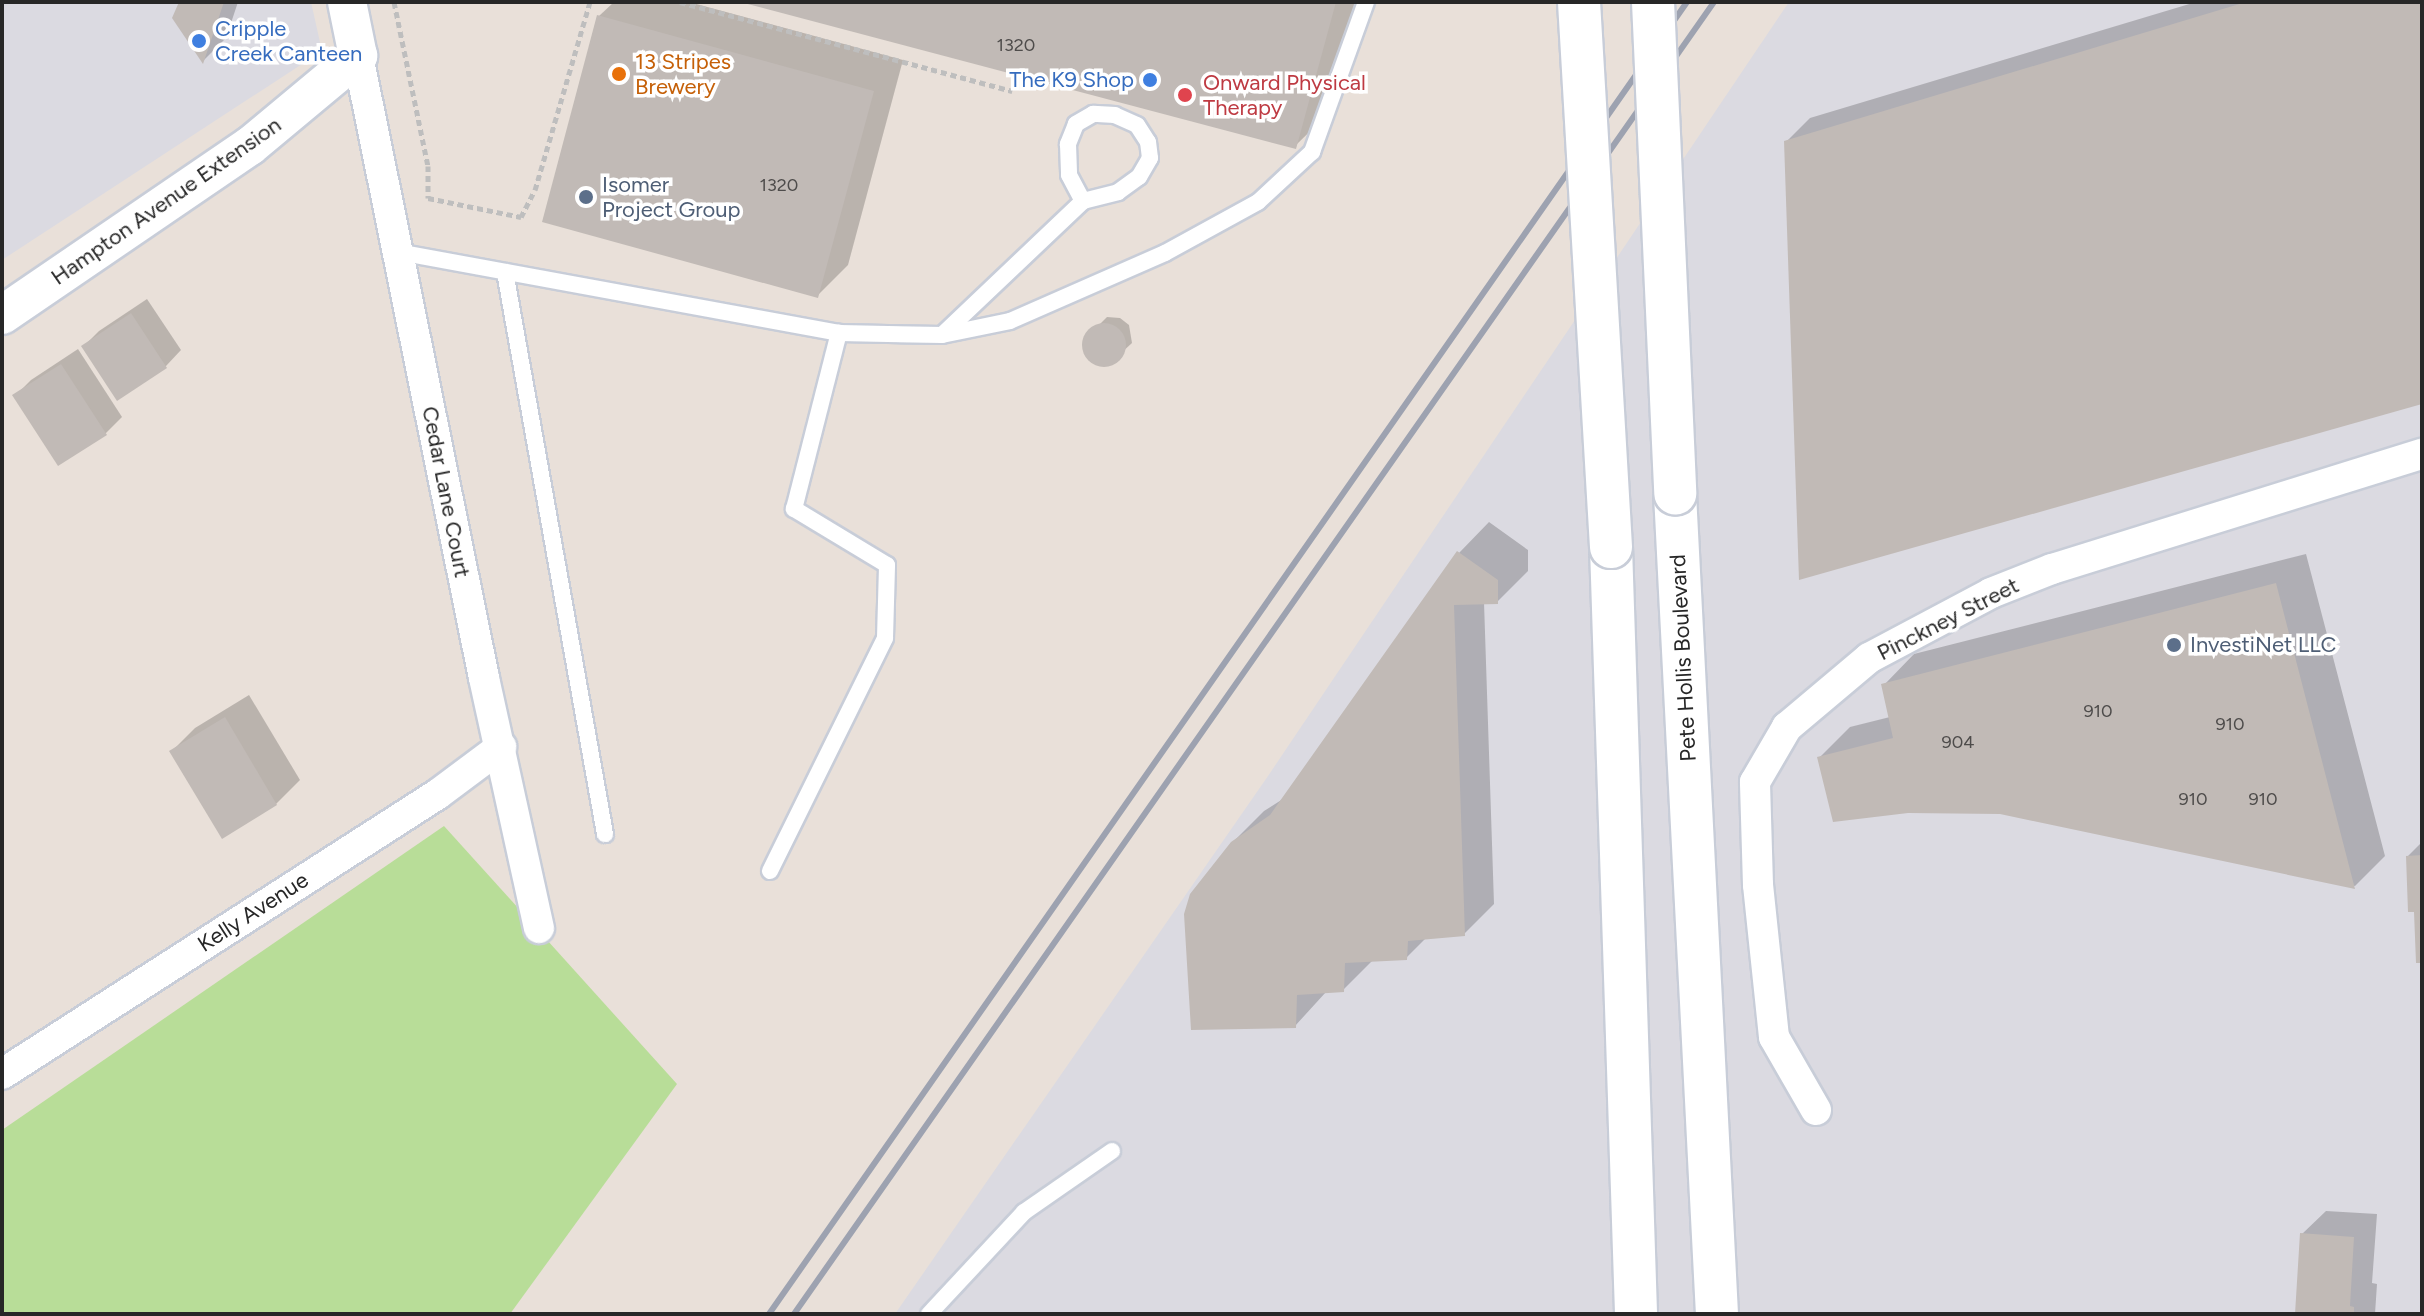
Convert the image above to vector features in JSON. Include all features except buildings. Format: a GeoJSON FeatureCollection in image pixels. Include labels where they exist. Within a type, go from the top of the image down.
{"type":"FeatureCollection","features":[{"type":"Feature","properties":{"kind":"main road"},"geometry":{"type":"LineString","coordinates":[[1579,2],[1611,547],[1636,1314]]}},
{"type":"Feature","properties":{"kind":"main road","name":"Pete Hollis Boulevard"},"geometry":{"type":"LineString","coordinates":[[1653,2],[1710,1226],[1717,1314]]}},
{"type":"Feature","properties":{"kind":"main road"},"geometry":{"type":"LineString","coordinates":[[1710,1226],[1733,1286],[1750,1314]]}},
{"type":"Feature","properties":{"kind":"street"},"geometry":{"type":"LineString","coordinates":[[347,2],[358,56]]}},
{"type":"Feature","properties":{"kind":"street","name":"Cedar Lane Court"},"geometry":{"type":"LineString","coordinates":[[358,56],[484,678],[539,928]]}},
{"type":"Feature","properties":{"kind":"street","name":"Hampton Avenue Extension"},"geometry":{"type":"LineString","coordinates":[[2,315],[250,146],[358,56]]}},
{"type":"Feature","properties":{"kind":"street","name":"Pinckney Street"},"geometry":{"type":"LineString","coordinates":[[1816,1110],[1774,1037],[1758,885],[1755,782],[1787,727],[1869,658],[1991,593],[2052,569],[2422,454]]}},
{"type":"Feature","properties":{"kind":"street","name":"Kelly Avenue"},"geometry":{"type":"LineString","coordinates":[[2,1074],[438,794],[501,747]]}},
{"type":"Feature","properties":{"kind":"lane"},"geometry":{"type":"LineString","coordinates":[[398,252],[839,333],[942,335],[1010,321],[1165,253],[1258,202],[1312,152],[1366,2]]}},
{"type":"Feature","properties":{"kind":"lane"},"geometry":{"type":"LineString","coordinates":[[942,335],[1083,201],[1118,192],[1139,177],[1150,158],[1148,142],[1137,125],[1115,115],[1093,114],[1076,124],[1068,144],[1069,175],[1083,201]]}},
{"type":"Feature","properties":{"kind":"lane"},"geometry":{"type":"LineString","coordinates":[[505,272],[605,834]]}},
{"type":"Feature","properties":{"kind":"lane"},"geometry":{"type":"LineString","coordinates":[[770,871],[885,638],[887,565],[794,509],[839,333]]}},
{"type":"Feature","properties":{"kind":"lane"},"geometry":{"type":"LineString","coordinates":[[929,1314],[1024,1212],[1112,1151]]}},
{"type":"Feature","properties":{"kind":"path"},"geometry":{"type":"LineString","coordinates":[[394,2],[428,166],[428,198],[521,217],[535,190],[590,2]]}},
{"type":"Feature","properties":{"kind":"path"},"geometry":{"type":"LineString","coordinates":[[680,2],[1012,91]]}},
{"type":"Feature","properties":{"kind":"shaded area"},"geometry":{"type":"Polygon","coordinates":[[[2,2],[311,2],[322,51],[2,260],[2,2]]]}},
{"type":"Feature","properties":{"kind":"shaded area"},"geometry":{"type":"Polygon","coordinates":[[[1789,2],[2422,2],[2422,1314],[895,1314],[1268,776],[1789,2]]]}},
{"type":"Feature","properties":{"kind":"green space"},"geometry":{"type":"Polygon","coordinates":[[[444,826],[677,1084],[510,1314],[2,1314],[2,1130],[444,826]]]}},
{"type":"Feature","properties":{"kind":"railway"},"geometry":{"type":"LineString","coordinates":[[769,1314],[1687,2]]}},
{"type":"Feature","properties":{"kind":"railway"},"geometry":{"type":"LineString","coordinates":[[794,1314],[1714,2]]}},
{"type":"Feature","properties":{"kind":"place","name":"Cripple Creek Canteen"},"geometry":{"type":"Point","coordinates":[199,41]}},
{"type":"Feature","properties":{"kind":"place","name":"13 Stripes Brewery"},"geometry":{"type":"Point","coordinates":[619,74]}},
{"type":"Feature","properties":{"kind":"place","name":"The K9 Shop"},"geometry":{"type":"Point","coordinates":[1150,80]}},
{"type":"Feature","properties":{"kind":"place","name":"Onward Physical Therapy"},"geometry":{"type":"Point","coordinates":[1185,95]}},
{"type":"Feature","properties":{"kind":"place","name":"Isomer Project Group"},"geometry":{"type":"Point","coordinates":[586,197]}},
{"type":"Feature","properties":{"kind":"place","name":"InvestiNet LLC"},"geometry":{"type":"Point","coordinates":[2174,645]}}]}
